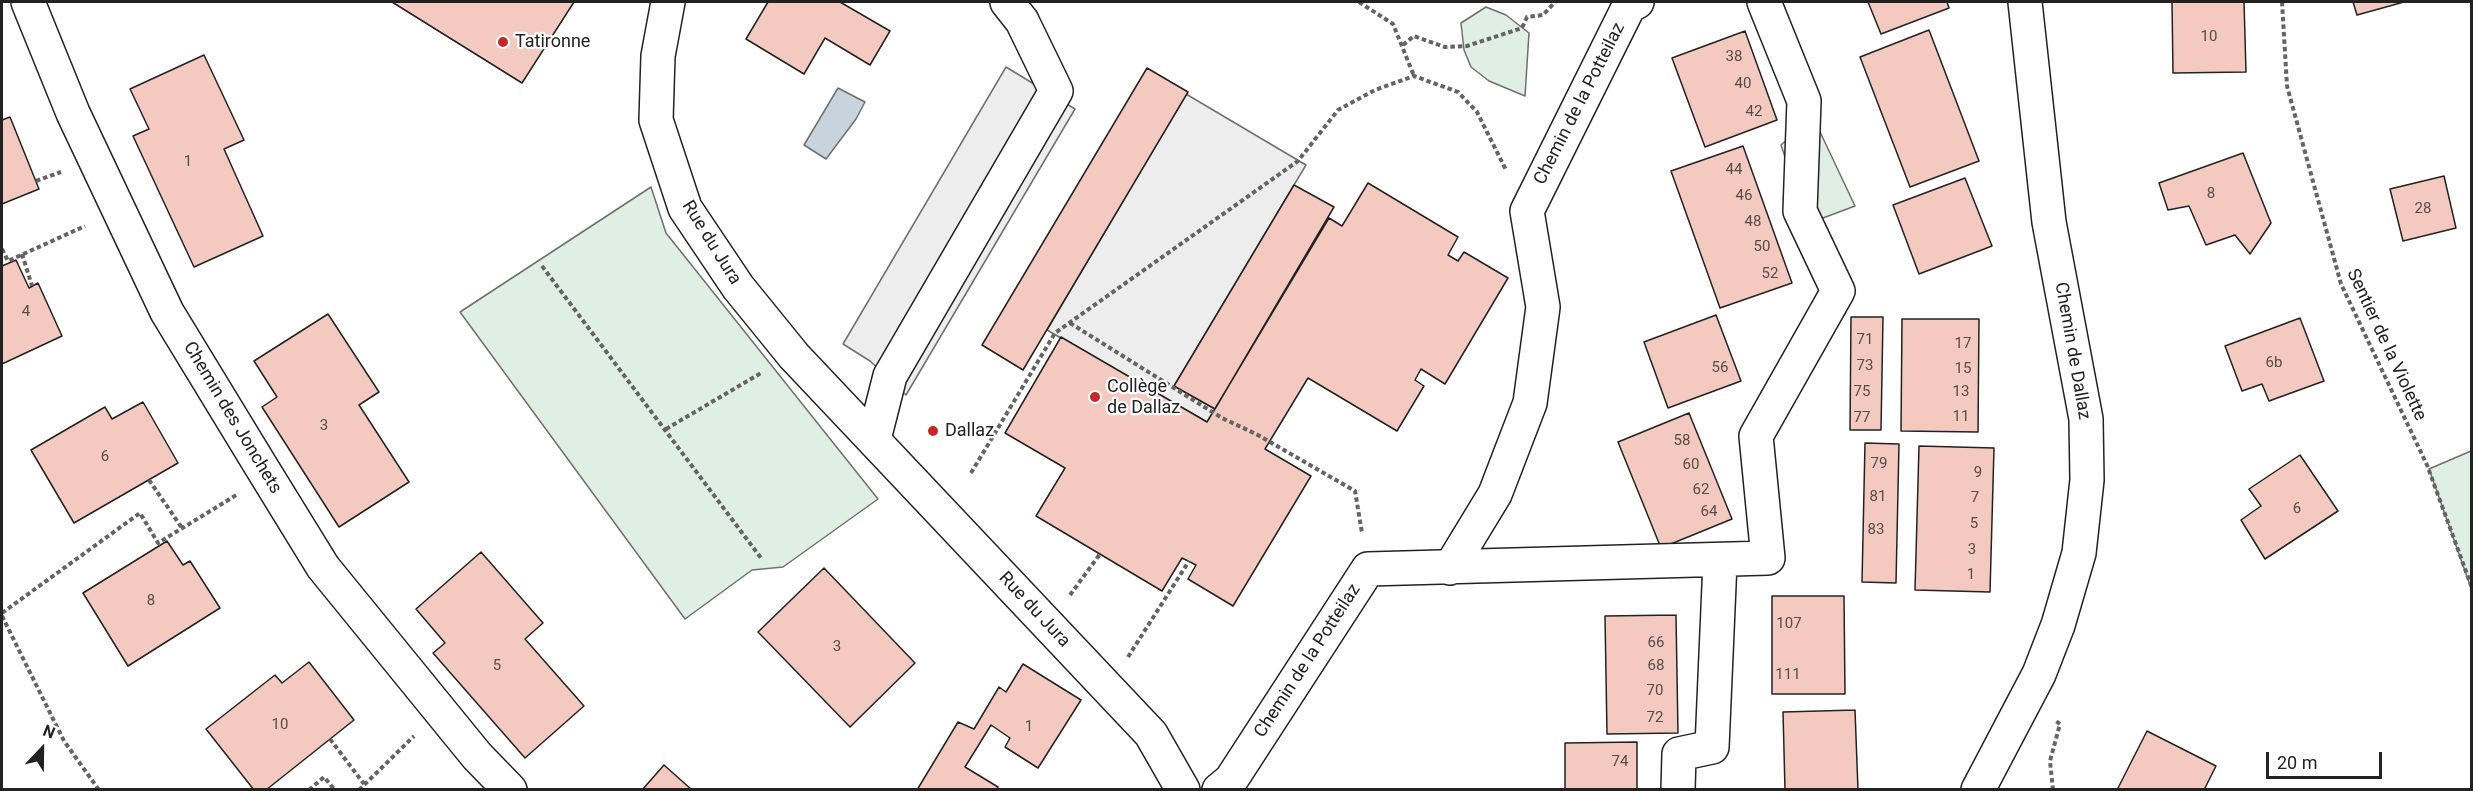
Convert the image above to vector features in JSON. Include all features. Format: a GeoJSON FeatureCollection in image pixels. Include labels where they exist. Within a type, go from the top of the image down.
{"type":"FeatureCollection","features":[{"type":"Feature","properties":{"kind":"street"},"geometry":{"type":"LineString","coordinates":[[2,8],[15,2]]}},
{"type":"Feature","properties":{"kind":"street","name":"Chemin des Jonchets"},"geometry":{"type":"LineString","coordinates":[[28,2],[73,113],[167,312],[267,476],[323,567],[477,756],[510,789]]}},
{"type":"Feature","properties":{"kind":"street","name":"Rue du Jura"},"geometry":{"type":"LineString","coordinates":[[668,2],[658,56],[656,120],[685,208],[738,287],[794,356],[1150,734],[1183,789]]}},
{"type":"Feature","properties":{"kind":"street"},"geometry":{"type":"LineString","coordinates":[[873,439],[890,376],[1056,91],[1022,21],[1007,2]]}},
{"type":"Feature","properties":{"kind":"street","name":"Chemin de la Potteilaz"},"geometry":{"type":"LineString","coordinates":[[1527,211],[1629,6],[1637,2]]}},
{"type":"Feature","properties":{"kind":"street","name":"Chemin de la Potteilaz"},"geometry":{"type":"LineString","coordinates":[[1220,789],[1231,780],[1368,569],[1768,558],[1756,436],[1838,291],[1800,211],[1804,101],[1764,2]]}},
{"type":"Feature","properties":{"kind":"street","name":"Chemin de Dallaz"},"geometry":{"type":"LineString","coordinates":[[1978,789],[2038,674],[2058,625],[2079,553],[2087,480],[2086,419],[2049,222],[2025,2]]}},
{"type":"Feature","properties":{"kind":"street"},"geometry":{"type":"LineString","coordinates":[[1450,568],[1495,494],[1530,403],[1543,307],[1527,211]]}},
{"type":"Feature","properties":{"kind":"street"},"geometry":{"type":"LineString","coordinates":[[1678,789],[1679,754],[1712,747],[1720,561]]}},
{"type":"Feature","properties":{"kind":"path"},"geometry":{"type":"LineString","coordinates":[[971,473],[1055,333],[1298,161],[1338,110],[1375,90],[1414,76],[1393,24],[1359,2]]}},
{"type":"Feature","properties":{"kind":"path"},"geometry":{"type":"LineString","coordinates":[[1403,45],[1414,36],[1445,47],[1467,46],[1522,28],[1527,17],[1543,15],[1555,2]]}},
{"type":"Feature","properties":{"kind":"path","name":"Sentier de la Violette"},"geometry":{"type":"LineString","coordinates":[[2282,2],[2287,86],[2340,284],[2427,465],[2472,588]]}},
{"type":"Feature","properties":{"kind":"path","name":"Chemin de la Potteilaz"},"geometry":{"type":"LineString","coordinates":[[1414,76],[1458,92],[1477,112],[1527,211]]}},
{"type":"Feature","properties":{"kind":"path"},"geometry":{"type":"LineString","coordinates":[[2,249],[8,261],[119,210]]}},
{"type":"Feature","properties":{"kind":"path"},"geometry":{"type":"LineString","coordinates":[[22,254],[32,286]]}},
{"type":"Feature","properties":{"kind":"path"},"geometry":{"type":"LineString","coordinates":[[542,266],[761,558]]}},
{"type":"Feature","properties":{"kind":"path"},"geometry":{"type":"LineString","coordinates":[[1070,323],[1222,418],[1256,434],[1355,490],[1368,569]]}},
{"type":"Feature","properties":{"kind":"path"},"geometry":{"type":"LineString","coordinates":[[666,429],[766,370]]}},
{"type":"Feature","properties":{"kind":"path"},"geometry":{"type":"LineString","coordinates":[[99,789],[63,741],[2,615],[140,513],[158,543],[267,476]]}},
{"type":"Feature","properties":{"kind":"path"},"geometry":{"type":"LineString","coordinates":[[149,480],[182,528]]}},
{"type":"Feature","properties":{"kind":"path"},"geometry":{"type":"LineString","coordinates":[[1066,601],[1100,554]]}},
{"type":"Feature","properties":{"kind":"path"},"geometry":{"type":"LineString","coordinates":[[1136,646],[1189,561]]}},
{"type":"Feature","properties":{"kind":"path"},"geometry":{"type":"LineString","coordinates":[[358,789],[440,711]]}},
{"type":"Feature","properties":{"kind":"path"},"geometry":{"type":"LineString","coordinates":[[330,739],[364,784]]}},
{"type":"Feature","properties":{"kind":"path"},"geometry":{"type":"LineString","coordinates":[[309,789],[324,777],[334,789]]}},
{"type":"Feature","properties":{"kind":"green space"},"geometry":{"type":"Polygon","coordinates":[[[1486,7],[1506,15],[1529,33],[1525,96],[1489,81],[1471,67],[1464,50],[1461,23],[1486,7]]]}},
{"type":"Feature","properties":{"kind":"green space"},"geometry":{"type":"Polygon","coordinates":[[[1813,117],[1855,206],[1807,224],[1781,145],[1813,117]]]}},
{"type":"Feature","properties":{"kind":"green space"},"geometry":{"type":"Polygon","coordinates":[[[651,187],[666,233],[878,499],[783,567],[752,570],[685,619],[460,312],[651,187]]]}},
{"type":"Feature","properties":{"kind":"green space"},"geometry":{"type":"Polygon","coordinates":[[[2471,451],[2471,588],[2429,469],[2471,451]]]}},
{"type":"Feature","properties":{"kind":"shaded area"},"geometry":{"type":"Polygon","coordinates":[[[1006,67],[1075,109],[906,395],[870,361],[843,344],[1006,67]]]}},
{"type":"Feature","properties":{"kind":"shaded area"},"geometry":{"type":"Polygon","coordinates":[[[838,88],[865,102],[856,119],[826,159],[804,145],[838,88]]]}},
{"type":"Feature","properties":{"kind":"shaded area"},"geometry":{"type":"Polygon","coordinates":[[[1186,94],[1306,165],[1174,386],[1215,409],[1207,422],[1047,330],[1186,94]]]}},
{"type":"Feature","properties":{"kind":"building","name":"Tatironne"},"geometry":{"type":"Polygon","coordinates":[[[392,2],[574,2],[522,83],[392,2]]]}},
{"type":"Feature","properties":{"kind":"building"},"geometry":{"type":"Polygon","coordinates":[[[768,2],[840,2],[890,31],[870,65],[825,38],[804,74],[746,39],[768,2]]]}},
{"type":"Feature","properties":{"kind":"building"},"geometry":{"type":"Polygon","coordinates":[[[1868,2],[1947,2],[1949,8],[1881,34],[1868,2]]]}},
{"type":"Feature","properties":{"kind":"building"},"geometry":{"type":"Polygon","coordinates":[[[2172,2],[2244,2],[2246,72],[2173,73],[2172,2]]]}},
{"type":"Feature","properties":{"kind":"building"},"geometry":{"type":"Polygon","coordinates":[[[2353,2],[2404,2],[2357,15],[2353,2]]]}},
{"type":"Feature","properties":{"kind":"building"},"geometry":{"type":"Polygon","coordinates":[[[1929,30],[1979,161],[1910,187],[1860,57],[1929,30]]]}},
{"type":"Feature","properties":{"kind":"building"},"geometry":{"type":"Polygon","coordinates":[[[1745,31],[1777,120],[1705,147],[1672,58],[1745,31]]]}},
{"type":"Feature","properties":{"kind":"building"},"geometry":{"type":"Polygon","coordinates":[[[204,55],[244,140],[224,149],[263,236],[194,267],[133,136],[149,129],[130,89],[204,55]]]}},
{"type":"Feature","properties":{"kind":"building"},"geometry":{"type":"Polygon","coordinates":[[[1147,68],[1188,92],[1023,370],[982,345],[1147,68]]]}},
{"type":"Feature","properties":{"kind":"building"},"geometry":{"type":"Polygon","coordinates":[[[10,117],[39,189],[2,204],[2,120],[10,117]]]}},
{"type":"Feature","properties":{"kind":"building"},"geometry":{"type":"Polygon","coordinates":[[[1743,146],[1792,283],[1720,308],[1671,171],[1743,146]]]}},
{"type":"Feature","properties":{"kind":"building"},"geometry":{"type":"Polygon","coordinates":[[[2243,153],[2271,223],[2250,254],[2235,235],[2206,245],[2189,206],[2168,210],[2159,183],[2243,153]]]}},
{"type":"Feature","properties":{"kind":"building"},"geometry":{"type":"Polygon","coordinates":[[[2444,176],[2456,228],[2403,241],[2390,189],[2444,176]]]}},
{"type":"Feature","properties":{"kind":"building"},"geometry":{"type":"Polygon","coordinates":[[[1965,178],[1992,246],[1919,274],[1893,205],[1965,178]]]}},
{"type":"Feature","properties":{"kind":"building","name":"Collège de Dallaz"},"geometry":{"type":"Polygon","coordinates":[[[1368,183],[1458,237],[1448,255],[1458,261],[1464,252],[1508,278],[1445,384],[1421,369],[1415,380],[1424,386],[1397,431],[1308,378],[1265,449],[1311,476],[1233,606],[1188,579],[1196,565],[1182,558],[1162,591],[1036,516],[1065,468],[1005,433],[1061,337],[1207,422],[1329,218],[1342,226],[1368,183]]]}},
{"type":"Feature","properties":{"kind":"building"},"geometry":{"type":"Polygon","coordinates":[[[1294,185],[1334,207],[1215,409],[1174,386],[1294,185]]]}},
{"type":"Feature","properties":{"kind":"building"},"geometry":{"type":"Polygon","coordinates":[[[16,260],[29,288],[38,283],[62,336],[2,364],[2,266],[16,260]]]}},
{"type":"Feature","properties":{"kind":"building"},"geometry":{"type":"Polygon","coordinates":[[[328,314],[379,392],[359,405],[409,482],[339,527],[262,407],[277,397],[254,361],[328,314]]]}},
{"type":"Feature","properties":{"kind":"building"},"geometry":{"type":"Polygon","coordinates":[[[1716,315],[1741,381],[1668,408],[1644,342],[1716,315]]]}},
{"type":"Feature","properties":{"kind":"building"},"geometry":{"type":"Polygon","coordinates":[[[1851,317],[1883,317],[1881,430],[1850,430],[1851,317]]]}},
{"type":"Feature","properties":{"kind":"building"},"geometry":{"type":"Polygon","coordinates":[[[2300,318],[2324,381],[2269,401],[2262,384],[2242,391],[2225,346],[2300,318]]]}},
{"type":"Feature","properties":{"kind":"building"},"geometry":{"type":"Polygon","coordinates":[[[1902,319],[1979,319],[1978,432],[1901,431],[1902,319]]]}},
{"type":"Feature","properties":{"kind":"building"},"geometry":{"type":"Polygon","coordinates":[[[143,402],[178,463],[74,523],[31,450],[105,407],[112,419],[143,402]]]}},
{"type":"Feature","properties":{"kind":"building"},"geometry":{"type":"Polygon","coordinates":[[[1689,413],[1732,519],[1661,548],[1618,442],[1689,413]]]}},
{"type":"Feature","properties":{"kind":"building"},"geometry":{"type":"Polygon","coordinates":[[[1865,443],[1899,444],[1896,583],[1862,582],[1865,443]]]}},
{"type":"Feature","properties":{"kind":"building"},"geometry":{"type":"Polygon","coordinates":[[[1919,446],[1994,448],[1990,592],[1915,590],[1919,446]]]}},
{"type":"Feature","properties":{"kind":"building"},"geometry":{"type":"Polygon","coordinates":[[[2300,455],[2338,511],[2265,559],[2241,520],[2261,506],[2249,489],[2300,455]]]}},
{"type":"Feature","properties":{"kind":"building"},"geometry":{"type":"Polygon","coordinates":[[[167,541],[183,565],[190,561],[220,608],[128,666],[83,593],[167,541]]]}},
{"type":"Feature","properties":{"kind":"building"},"geometry":{"type":"Polygon","coordinates":[[[481,552],[543,623],[525,639],[584,706],[525,758],[433,653],[445,643],[416,609],[481,552]]]}},
{"type":"Feature","properties":{"kind":"building"},"geometry":{"type":"Polygon","coordinates":[[[824,568],[915,663],[850,727],[758,632],[824,568]]]}},
{"type":"Feature","properties":{"kind":"building"},"geometry":{"type":"Polygon","coordinates":[[[1772,596],[1844,596],[1845,694],[1772,694],[1772,596]]]}},
{"type":"Feature","properties":{"kind":"building"},"geometry":{"type":"Polygon","coordinates":[[[1676,615],[1678,733],[1607,734],[1605,616],[1676,615]]]}},
{"type":"Feature","properties":{"kind":"building"},"geometry":{"type":"Polygon","coordinates":[[[309,662],[354,720],[266,790],[254,790],[206,729],[275,675],[282,683],[309,662]]]}},
{"type":"Feature","properties":{"kind":"building"},"geometry":{"type":"Polygon","coordinates":[[[1023,664],[1081,700],[1038,768],[1005,747],[1010,738],[991,725],[965,767],[998,787],[996,790],[917,790],[958,722],[974,729],[999,687],[1006,692],[1023,664]]]}},
{"type":"Feature","properties":{"kind":"building"},"geometry":{"type":"Polygon","coordinates":[[[1855,710],[1858,790],[1785,790],[1783,712],[1855,710]]]}},
{"type":"Feature","properties":{"kind":"building"},"geometry":{"type":"Polygon","coordinates":[[[2147,731],[2216,766],[2204,790],[2117,790],[2147,731]]]}},
{"type":"Feature","properties":{"kind":"building"},"geometry":{"type":"Polygon","coordinates":[[[1637,742],[1637,790],[1565,790],[1565,743],[1637,742]]]}},
{"type":"Feature","properties":{"kind":"building"},"geometry":{"type":"Polygon","coordinates":[[[664,765],[692,790],[642,790],[664,765]]]}},
{"type":"Feature","properties":{"kind":"place","name":"Tatironne"},"geometry":{"type":"Point","coordinates":[503,42]}},
{"type":"Feature","properties":{"kind":"place","name":"Collège de Dallaz"},"geometry":{"type":"Point","coordinates":[1095,397]}},
{"type":"Feature","properties":{"kind":"place","name":"Dallaz"},"geometry":{"type":"Point","coordinates":[933,431]}}]}
